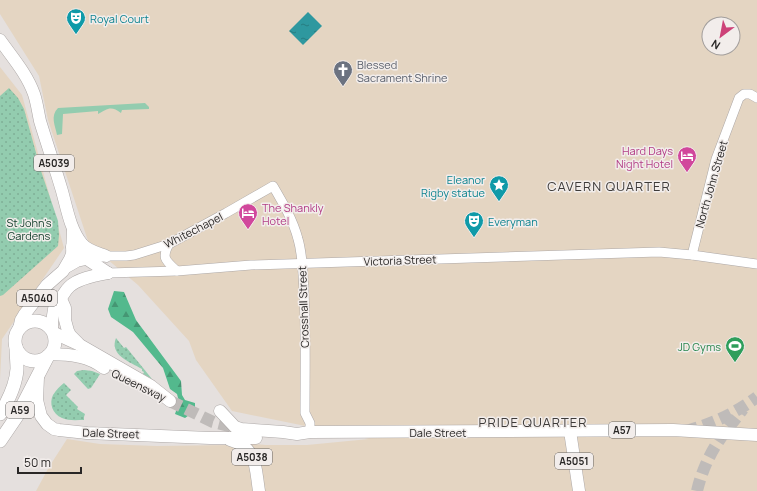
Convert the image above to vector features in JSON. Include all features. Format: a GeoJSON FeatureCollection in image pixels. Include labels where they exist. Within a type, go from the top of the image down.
{"type":"FeatureCollection","features":[{"type":"Feature","properties":{"kind":"highway"},"geometry":{"type":"LineString","coordinates":[[36,320],[45,323],[53,331],[55,336],[54,348],[45,358],[36,361],[28,359],[21,354],[16,347],[16,337],[19,329],[26,323],[36,320]]}},
{"type":"Feature","properties":{"kind":"highway","name":"A59"},"geometry":{"type":"LineString","coordinates":[[0,414],[6,404],[14,384],[17,370],[16,347]]}},
{"type":"Feature","properties":{"kind":"highway","name":"A59"},"geometry":{"type":"LineString","coordinates":[[0,441],[17,416],[49,355]]}},
{"type":"Feature","properties":{"kind":"main road","name":"A5039"},"geometry":{"type":"LineString","coordinates":[[0,40],[31,86],[73,231],[72,254],[62,271]]}},
{"type":"Feature","properties":{"kind":"main road","name":"A5039"},"geometry":{"type":"LineString","coordinates":[[73,231],[83,245],[91,251],[106,256]]}},
{"type":"Feature","properties":{"kind":"main road"},"geometry":{"type":"LineString","coordinates":[[72,247],[81,255],[108,273]]}},
{"type":"Feature","properties":{"kind":"main road","name":"A5040"},"geometry":{"type":"LineString","coordinates":[[19,329],[24,314],[47,285],[62,271]]}},
{"type":"Feature","properties":{"kind":"main road","name":"A5040"},"geometry":{"type":"LineString","coordinates":[[53,331],[52,322],[55,303],[61,299],[69,287],[97,275],[108,273]]}},
{"type":"Feature","properties":{"kind":"main road","name":"A5040"},"geometry":{"type":"LineString","coordinates":[[61,299],[65,308],[64,314],[68,331],[78,344]]}},
{"type":"Feature","properties":{"kind":"main road","name":"Queensway"},"geometry":{"type":"LineString","coordinates":[[49,355],[68,355],[87,359],[146,391],[170,401],[151,386],[53,331]]}},
{"type":"Feature","properties":{"kind":"main road","name":"Dale Street"},"geometry":{"type":"LineString","coordinates":[[38,377],[37,400],[41,416],[47,424],[54,429],[87,433],[225,438],[283,437],[310,432],[673,430],[757,435]]}},
{"type":"Feature","properties":{"kind":"main road"},"geometry":{"type":"LineString","coordinates":[[220,411],[235,427],[241,429],[297,434]]}},
{"type":"Feature","properties":{"kind":"main road","name":"A5051"},"geometry":{"type":"LineString","coordinates":[[570,431],[579,491]]}},
{"type":"Feature","properties":{"kind":"main road","name":"A5038"},"geometry":{"type":"LineString","coordinates":[[225,438],[238,442],[246,447],[251,454],[255,462],[259,491]]}},
{"type":"Feature","properties":{"kind":"street","name":"North John Street"},"geometry":{"type":"LineString","coordinates":[[692,255],[716,159],[739,98],[744,94],[750,94],[757,98]]}},
{"type":"Feature","properties":{"kind":"street","name":"Whitechapel"},"geometry":{"type":"LineString","coordinates":[[106,256],[134,255],[169,244],[273,186]]}},
{"type":"Feature","properties":{"kind":"street","name":"Crosshall Street"},"geometry":{"type":"LineString","coordinates":[[273,186],[292,221],[298,239],[303,263],[305,315],[305,412],[310,423],[310,432]]}},
{"type":"Feature","properties":{"kind":"street"},"geometry":{"type":"LineString","coordinates":[[169,244],[165,256],[168,262],[177,271]]}},
{"type":"Feature","properties":{"kind":"street","name":"Victoria Street"},"geometry":{"type":"LineString","coordinates":[[108,273],[177,271],[251,264],[652,252],[692,255],[757,264]]}},
{"type":"Feature","properties":{"kind":"street","name":"A5040"},"geometry":{"type":"LineString","coordinates":[[62,271],[78,262],[106,256]]}},
{"type":"Feature","properties":{"kind":"shaded area"},"geometry":{"type":"Polygon","coordinates":[[[0,0],[757,0],[757,491],[36,491],[67,439],[100,444],[157,446],[230,445],[244,443],[266,445],[307,445],[369,439],[232,411],[196,360],[189,341],[138,285],[89,244],[48,120],[39,76],[0,14],[0,0]]]}},
{"type":"Feature","properties":{"kind":"shaded area","name":"St John's Gardens"},"geometry":{"type":"Polygon","coordinates":[[[0,67],[22,95],[64,248],[2,339],[0,380],[0,67]]]}},
{"type":"Feature","properties":{"kind":"green space","name":"St John's Gardens"},"geometry":{"type":"Polygon","coordinates":[[[9,88],[18,98],[24,109],[41,171],[58,221],[59,235],[58,246],[3,295],[0,296],[0,96],[9,88]]]}},
{"type":"Feature","properties":{"kind":"green space"},"geometry":{"type":"Polygon","coordinates":[[[145,103],[149,109],[122,110],[121,113],[112,108],[98,114],[98,111],[63,114],[62,134],[57,135],[54,124],[54,114],[58,108],[145,103]]]}},
{"type":"Feature","properties":{"kind":"green space"},"geometry":{"type":"Polygon","coordinates":[[[114,291],[124,292],[136,320],[181,381],[182,395],[185,400],[195,403],[195,411],[185,418],[175,414],[179,402],[177,394],[170,389],[163,368],[133,332],[111,317],[108,309],[114,291]]]}},
{"type":"Feature","properties":{"kind":"green space"},"geometry":{"type":"Polygon","coordinates":[[[116,338],[124,348],[126,347],[152,379],[143,374],[144,372],[142,369],[127,361],[118,353],[115,349],[116,338]]]}},
{"type":"Feature","properties":{"kind":"green space"},"geometry":{"type":"Polygon","coordinates":[[[84,370],[100,374],[91,388],[88,389],[74,374],[77,371],[84,370]]]}},
{"type":"Feature","properties":{"kind":"green space"},"geometry":{"type":"Polygon","coordinates":[[[64,383],[71,390],[66,395],[78,407],[77,409],[85,414],[84,420],[64,419],[56,414],[52,408],[51,401],[53,395],[55,391],[64,383]]]}},
{"type":"Feature","properties":{"kind":"water"},"geometry":{"type":"Polygon","coordinates":[[[308,12],[322,26],[303,45],[289,31],[308,12]]]}},
{"type":"Feature","properties":{"kind":"tunnel"},"geometry":{"type":"LineString","coordinates":[[686,431],[723,417],[741,408],[757,397]]}},
{"type":"Feature","properties":{"kind":"tunnel"},"geometry":{"type":"LineString","coordinates":[[170,401],[213,422],[241,429]]}},
{"type":"Feature","properties":{"kind":"tunnel"},"geometry":{"type":"LineString","coordinates":[[697,491],[711,454],[743,409]]}},
{"type":"Feature","properties":{"kind":"place","name":"Royal Court"},"geometry":{"type":"Point","coordinates":[76,35]}},
{"type":"Feature","properties":{"kind":"place","name":"Blessed Sacrament Shrine"},"geometry":{"type":"Point","coordinates":[343,87]}},
{"type":"Feature","properties":{"kind":"place","name":"Hard Days Night Hotel"},"geometry":{"type":"Point","coordinates":[687,173]}},
{"type":"Feature","properties":{"kind":"place","name":"Eleanor Rigby statue"},"geometry":{"type":"Point","coordinates":[499,202]}},
{"type":"Feature","properties":{"kind":"place","name":"The Shankly Hotel"},"geometry":{"type":"Point","coordinates":[248,230]}},
{"type":"Feature","properties":{"kind":"place","name":"Everyman"},"geometry":{"type":"Point","coordinates":[474,238]}},
{"type":"Feature","properties":{"kind":"place","name":"JD Gyms"},"geometry":{"type":"Point","coordinates":[735,363]}},
{"type":"Feature","properties":{"kind":"district","name":"CAVERN QUARTER"},"geometry":{"type":"Point","coordinates":[609,186]}},
{"type":"Feature","properties":{"kind":"district","name":"PRIDE QUARTER"},"geometry":{"type":"Point","coordinates":[533,422]}}]}
